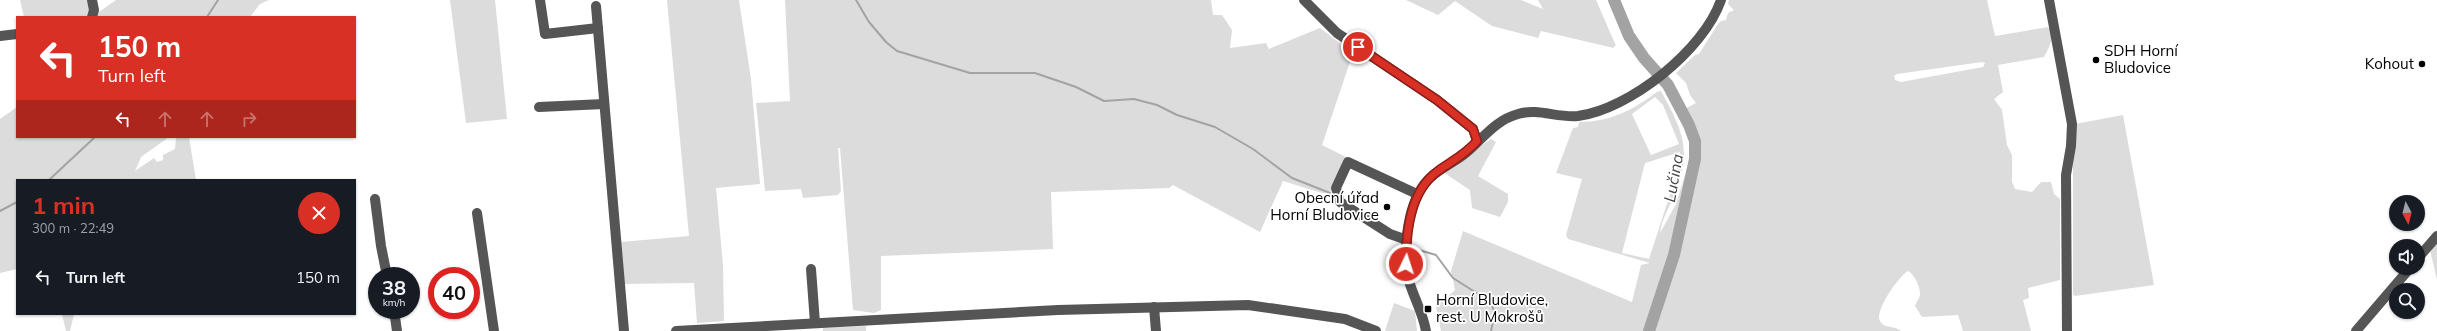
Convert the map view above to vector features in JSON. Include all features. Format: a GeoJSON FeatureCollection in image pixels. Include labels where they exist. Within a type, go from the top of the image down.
{"type":"FeatureCollection","features":[{"type":"Feature","properties":{"kind":"street"},"geometry":{"type":"LineString","coordinates":[[92,0],[94,10],[92,16]]}},
{"type":"Feature","properties":{"kind":"street"},"geometry":{"type":"LineString","coordinates":[[540,0],[545,34],[598,28]]}},
{"type":"Feature","properties":{"kind":"street"},"geometry":{"type":"LineString","coordinates":[[1304,0],[1337,32],[1437,100],[1473,129],[1477,141]]}},
{"type":"Feature","properties":{"kind":"street"},"geometry":{"type":"LineString","coordinates":[[1426,331],[1407,275],[1407,240],[1417,194],[1431,177],[1464,154],[1496,124],[1515,114],[1530,111],[1563,116],[1585,115],[1602,109],[1635,92],[1667,70],[1691,47],[1709,26],[1721,0]]}},
{"type":"Feature","properties":{"kind":"street"},"geometry":{"type":"LineString","coordinates":[[2048,0],[2072,124],[2066,175],[2067,331]]}},
{"type":"Feature","properties":{"kind":"street"},"geometry":{"type":"LineString","coordinates":[[596,6],[624,331]]}},
{"type":"Feature","properties":{"kind":"street"},"geometry":{"type":"LineString","coordinates":[[0,36],[16,34]]}},
{"type":"Feature","properties":{"kind":"street"},"geometry":{"type":"LineString","coordinates":[[539,107],[604,104]]}},
{"type":"Feature","properties":{"kind":"street"},"geometry":{"type":"LineString","coordinates":[[1407,240],[1390,234],[1340,202],[1336,188],[1348,162],[1417,194]]}},
{"type":"Feature","properties":{"kind":"street"},"geometry":{"type":"LineString","coordinates":[[375,199],[385,267]]}},
{"type":"Feature","properties":{"kind":"street"},"geometry":{"type":"LineString","coordinates":[[477,213],[494,331]]}},
{"type":"Feature","properties":{"kind":"street"},"geometry":{"type":"LineString","coordinates":[[2425,250],[2437,236]]}},
{"type":"Feature","properties":{"kind":"street"},"geometry":{"type":"LineString","coordinates":[[811,269],[815,323]]}},
{"type":"Feature","properties":{"kind":"street"},"geometry":{"type":"LineString","coordinates":[[2356,331],[2404,275]]}},
{"type":"Feature","properties":{"kind":"street"},"geometry":{"type":"LineString","coordinates":[[676,331],[1058,310],[1248,305],[1271,307],[1345,319],[1376,331]]}},
{"type":"Feature","properties":{"kind":"street"},"geometry":{"type":"LineString","coordinates":[[1154,307],[1156,331]]}},
{"type":"Feature","properties":{"kind":"street"},"geometry":{"type":"LineString","coordinates":[[395,319],[397,331]]}},
{"type":"Feature","properties":{"kind":"shaded area"},"geometry":{"type":"Polygon","coordinates":[[[20,0],[88,0],[91,13],[90,16],[24,16],[20,0]]]}},
{"type":"Feature","properties":{"kind":"shaded area"},"geometry":{"type":"Polygon","coordinates":[[[116,0],[269,0],[260,4],[251,16],[97,16],[96,14],[116,0]]]}},
{"type":"Feature","properties":{"kind":"shaded area"},"geometry":{"type":"Polygon","coordinates":[[[450,0],[495,0],[507,119],[466,123],[450,0]]]}},
{"type":"Feature","properties":{"kind":"shaded area"},"geometry":{"type":"Polygon","coordinates":[[[667,0],[739,0],[751,79],[760,184],[716,188],[723,265],[724,321],[697,323],[694,283],[623,284],[621,242],[689,236],[667,0]]]}},
{"type":"Feature","properties":{"kind":"shaded area"},"geometry":{"type":"Polygon","coordinates":[[[785,0],[1211,0],[1213,15],[1222,15],[1232,30],[1230,48],[1266,43],[1269,49],[1320,28],[1353,53],[1322,145],[1348,158],[1330,193],[1322,193],[1283,181],[1260,232],[1173,185],[1169,188],[1051,192],[1053,249],[881,256],[881,310],[874,313],[853,310],[840,148],[838,148],[841,191],[838,195],[803,198],[801,189],[765,191],[756,103],[790,101],[785,0]]]}},
{"type":"Feature","properties":{"kind":"shaded area"},"geometry":{"type":"Polygon","coordinates":[[[1406,0],[1521,0],[1543,9],[1538,0],[1596,0],[1616,46],[1614,46],[1614,48],[1541,31],[1538,38],[1492,26],[1455,1],[1438,15],[1406,0]]]}},
{"type":"Feature","properties":{"kind":"shaded area"},"geometry":{"type":"Polygon","coordinates":[[[1729,0],[1987,0],[1995,36],[2048,27],[2052,38],[2050,46],[2044,57],[1998,65],[2003,92],[1994,99],[2002,110],[2007,145],[2012,155],[2012,182],[2015,189],[2032,192],[2041,182],[2051,182],[2054,194],[2060,199],[2060,280],[2028,288],[2029,298],[2023,300],[2031,331],[1963,331],[1958,315],[1922,317],[1915,306],[1920,296],[1919,287],[1914,277],[1908,271],[1888,294],[1879,316],[1880,321],[1884,325],[1901,331],[1441,331],[1436,307],[1455,290],[1451,271],[1463,231],[1632,302],[1641,265],[1650,263],[1568,239],[1566,235],[1582,179],[1556,173],[1573,128],[1578,127],[1579,122],[1601,120],[1621,114],[1661,91],[1680,131],[1684,154],[1680,180],[1664,219],[1660,233],[1676,204],[1693,149],[1681,111],[1696,103],[1690,95],[1686,83],[1676,73],[1695,55],[1699,54],[1718,24],[1721,21],[1726,20],[1728,13],[1734,10],[1728,4],[1729,0]],[[1982,62],[1897,74],[1894,76],[1895,80],[1901,82],[1983,67],[1985,63],[1982,62]],[[1655,97],[1632,114],[1651,155],[1679,144],[1663,105],[1655,97]],[[1680,152],[1645,163],[1622,253],[1649,259],[1675,179],[1680,152]]]}},
{"type":"Feature","properties":{"kind":"shaded area"},"geometry":{"type":"Polygon","coordinates":[[[16,108],[16,138],[168,138],[141,157],[135,171],[154,158],[157,162],[163,160],[163,155],[175,149],[176,138],[189,138],[196,179],[16,179],[16,269],[0,273],[0,119],[16,108]]]}},
{"type":"Feature","properties":{"kind":"shaded area"},"geometry":{"type":"Polygon","coordinates":[[[2123,115],[2154,285],[2075,296],[2073,294],[2073,159],[2075,124],[2123,115]]]}},
{"type":"Feature","properties":{"kind":"shaded area"},"geometry":{"type":"Polygon","coordinates":[[[1491,139],[1496,142],[1478,176],[1508,194],[1508,202],[1500,217],[1472,208],[1470,190],[1443,172],[1491,139]]]}},
{"type":"Feature","properties":{"kind":"shaded area"},"geometry":{"type":"Polygon","coordinates":[[[2437,241],[2437,280],[2430,250],[2437,241]]]}},
{"type":"Feature","properties":{"kind":"shaded area"},"geometry":{"type":"Polygon","coordinates":[[[1394,303],[1415,311],[1417,331],[1385,331],[1394,303]]]}},
{"type":"Feature","properties":{"kind":"shaded area"},"geometry":{"type":"Polygon","coordinates":[[[62,315],[74,315],[70,331],[66,331],[62,315]]]}},
{"type":"Feature","properties":{"kind":"shaded area"},"geometry":{"type":"Polygon","coordinates":[[[866,326],[866,331],[823,331],[823,328],[866,326]]]}},
{"type":"Feature","properties":{"kind":"waterway"},"geometry":{"type":"LineString","coordinates":[[208,16],[218,0]]}},
{"type":"Feature","properties":{"kind":"waterway"},"geometry":{"type":"LineString","coordinates":[[856,0],[869,22],[886,42],[897,51],[970,73],[1035,73],[1076,87],[1104,101],[1134,99],[1157,105],[1177,115],[1215,127],[1253,149],[1292,178],[1330,193]]}},
{"type":"Feature","properties":{"kind":"waterway","name":"Lučina"},"geometry":{"type":"LineString","coordinates":[[1614,0],[1629,36],[1644,58],[1668,85],[1689,125],[1695,141],[1695,159],[1674,255],[1649,331]]}},
{"type":"Feature","properties":{"kind":"waterway"},"geometry":{"type":"LineString","coordinates":[[50,179],[94,138]]}},
{"type":"Feature","properties":{"kind":"waterway"},"geometry":{"type":"LineString","coordinates":[[0,211],[16,203]]}},
{"type":"Feature","properties":{"kind":"waterway"},"geometry":{"type":"LineString","coordinates":[[1412,248],[1436,255],[1453,278],[1489,301],[1495,312],[1491,331]]}},
{"type":"Feature","properties":{"kind":"place","name":"SDH Horní Bludovice"},"geometry":{"type":"Point","coordinates":[2096,60]}},
{"type":"Feature","properties":{"kind":"place","name":"Kohout"},"geometry":{"type":"Point","coordinates":[2422,64]}},
{"type":"Feature","properties":{"kind":"place","name":"Obecní úřad Horní Bludovice"},"geometry":{"type":"Point","coordinates":[1387,207]}},
{"type":"Feature","properties":{"kind":"place","name":"Horní Bludovice, rest. U Mokrošů"},"geometry":{"type":"Point","coordinates":[1428,309]}},
{"type":"Feature","properties":{"kind":"route"},"geometry":{"type":"LineString","coordinates":[[1358,47],[1437,100],[1473,129],[1477,141],[1464,154],[1439,170],[1420,188],[1415,201],[1409,229],[1406,264]]}}]}
